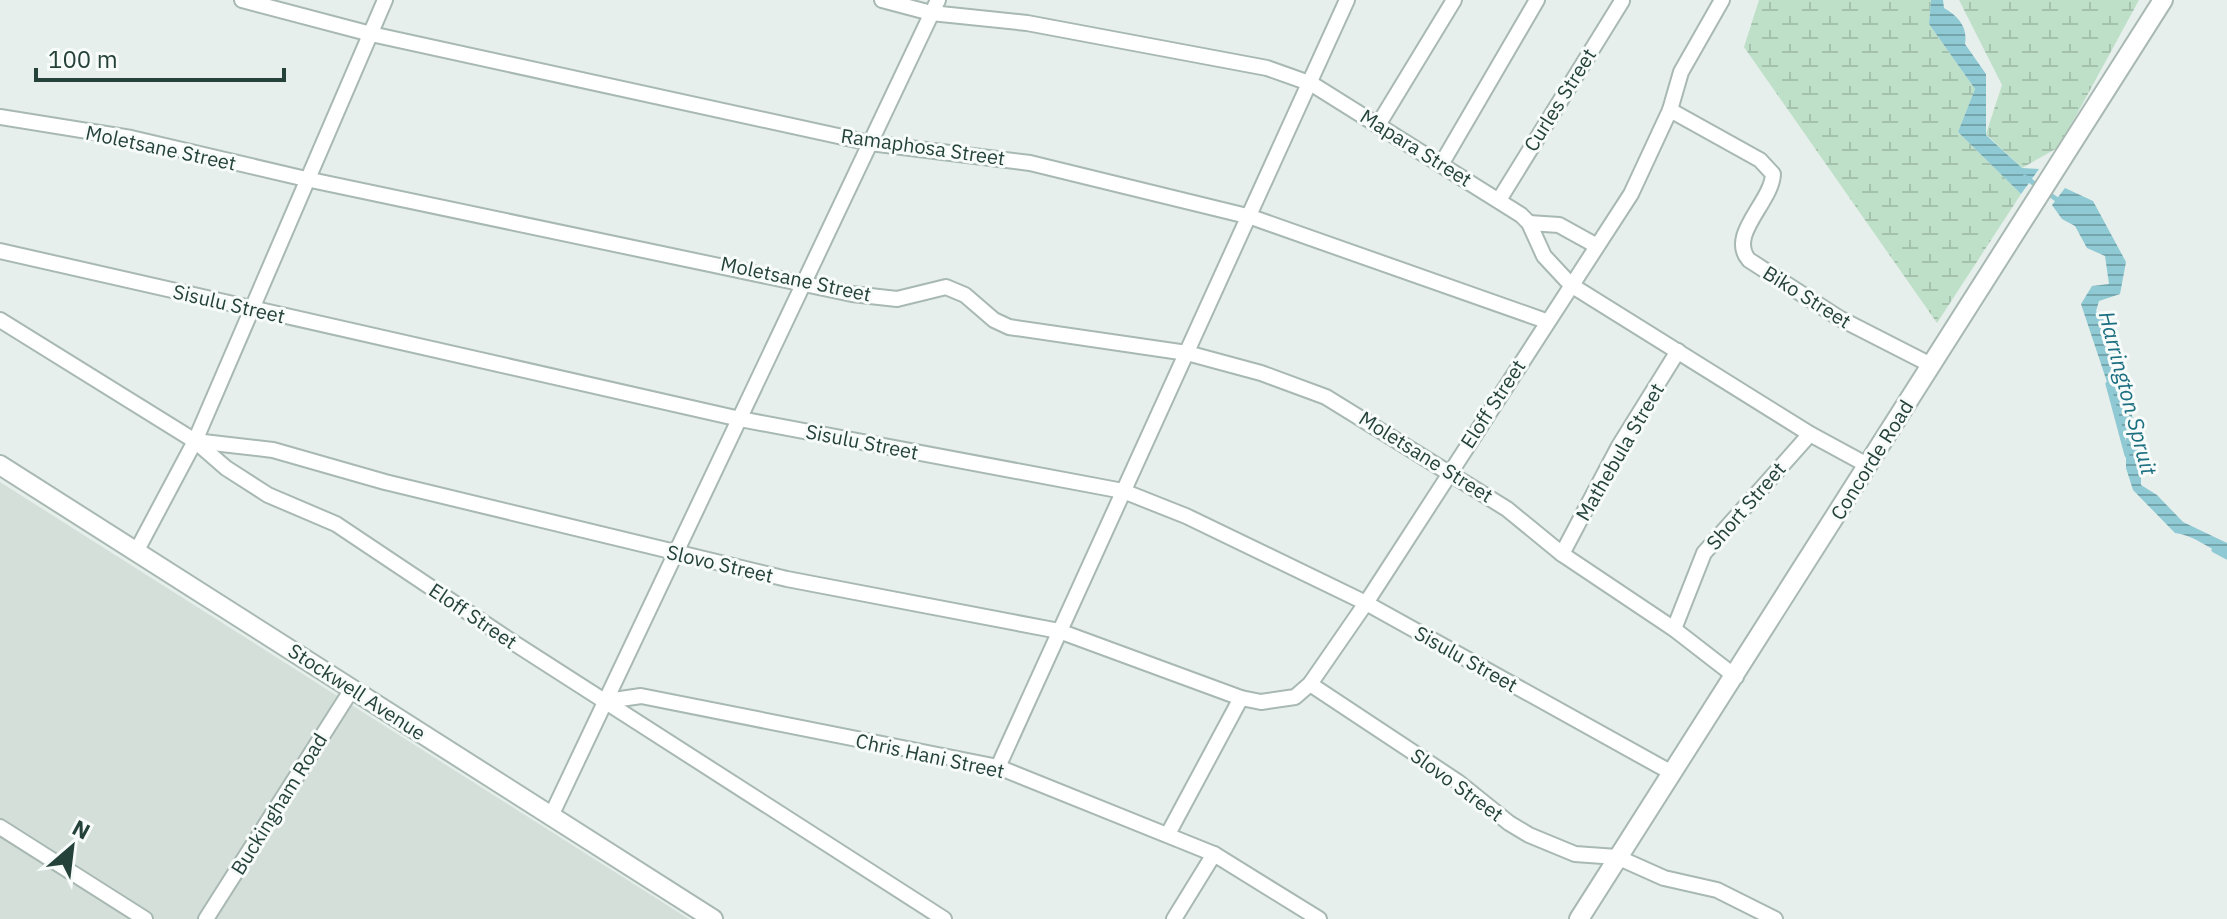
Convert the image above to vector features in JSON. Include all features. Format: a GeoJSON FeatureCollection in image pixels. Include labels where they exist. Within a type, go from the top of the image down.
{"type":"FeatureCollection","features":[{"type":"Feature","properties":{"kind":"street","name":"Ramaphosa Street"},"geometry":{"type":"LineString","coordinates":[[242,0],[371,34],[870,143],[1030,163],[1251,217],[1546,321]]}},
{"type":"Feature","properties":{"kind":"street"},"geometry":{"type":"LineString","coordinates":[[136,552],[195,441],[385,0]]}},
{"type":"Feature","properties":{"kind":"street","name":"Mapara Street"},"geometry":{"type":"LineString","coordinates":[[882,0],[1097,34],[1267,68],[1312,84],[1442,163],[1529,223],[1544,256],[1571,285],[1810,434],[1869,466]]}},
{"type":"Feature","properties":{"kind":"street"},"geometry":{"type":"LineString","coordinates":[[998,767],[1312,84],[1347,0]]}},
{"type":"Feature","properties":{"kind":"street"},"geometry":{"type":"LineString","coordinates":[[1378,125],[1454,0]]}},
{"type":"Feature","properties":{"kind":"street"},"geometry":{"type":"LineString","coordinates":[[1442,163],[1537,0]]}},
{"type":"Feature","properties":{"kind":"street","name":"Eloff Street"},"geometry":{"type":"LineString","coordinates":[[1241,698],[1279,701],[1295,697],[1310,684],[1366,603],[1638,183],[1670,110],[1681,72],[1722,0]]}},
{"type":"Feature","properties":{"kind":"street","name":"Concorde Road"},"geometry":{"type":"LineString","coordinates":[[1579,919],[1736,677],[2163,0]]}},
{"type":"Feature","properties":{"kind":"street","name":"Curles Street"},"geometry":{"type":"LineString","coordinates":[[1499,200],[1622,1]]}},
{"type":"Feature","properties":{"kind":"street"},"geometry":{"type":"LineString","coordinates":[[551,816],[934,7]]}},
{"type":"Feature","properties":{"kind":"street","name":"Biko Street"},"geometry":{"type":"LineString","coordinates":[[1670,110],[1760,160],[1773,174],[1767,196],[1742,241],[1743,252],[1749,260],[1839,318],[1931,365]]}},
{"type":"Feature","properties":{"kind":"street","name":"Moletsane Street"},"geometry":{"type":"LineString","coordinates":[[0,117],[131,138],[306,179],[897,299],[946,287],[965,295],[994,320],[1009,327],[1187,353],[1261,373],[1326,397],[1450,471],[1507,509],[1562,554],[1674,629],[1736,677]]}},
{"type":"Feature","properties":{"kind":"street"},"geometry":{"type":"LineString","coordinates":[[1529,223],[1559,225],[1597,246]]}},
{"type":"Feature","properties":{"kind":"street","name":"Sisulu Street"},"geometry":{"type":"LineString","coordinates":[[0,251],[740,419],[1123,491],[1186,516],[1366,603],[1672,773]]}},
{"type":"Feature","properties":{"kind":"street","name":"Eloff Street"},"geometry":{"type":"LineString","coordinates":[[0,320],[195,441],[238,477],[275,499],[336,524],[944,919]]}},
{"type":"Feature","properties":{"kind":"street","name":"Mathebula Street"},"geometry":{"type":"LineString","coordinates":[[1562,554],[1619,446],[1678,351]]}},
{"type":"Feature","properties":{"kind":"street","name":"Short Street"},"geometry":{"type":"LineString","coordinates":[[1674,629],[1704,553],[1810,434]]}},
{"type":"Feature","properties":{"kind":"street","name":"Slovo Street"},"geometry":{"type":"LineString","coordinates":[[195,441],[273,450],[677,554],[787,579],[1059,631],[1241,698]]}},
{"type":"Feature","properties":{"kind":"street","name":"Stockwell Avenue"},"geometry":{"type":"LineString","coordinates":[[0,465],[713,919]]}},
{"type":"Feature","properties":{"kind":"street","name":"Slovo Street"},"geometry":{"type":"LineString","coordinates":[[1310,684],[1458,782],[1509,823],[1575,854],[1617,857],[1664,878],[1727,894],[1775,919]]}},
{"type":"Feature","properties":{"kind":"street","name":"Buckingham Road"},"geometry":{"type":"LineString","coordinates":[[206,919],[352,689]]}},
{"type":"Feature","properties":{"kind":"street","name":"Chris Hani Street"},"geometry":{"type":"LineString","coordinates":[[607,701],[641,696],[998,767],[1214,854],[1319,919]]}},
{"type":"Feature","properties":{"kind":"street"},"geometry":{"type":"LineString","coordinates":[[1168,834],[1241,698]]}},
{"type":"Feature","properties":{"kind":"street"},"geometry":{"type":"LineString","coordinates":[[0,827],[145,919]]}},
{"type":"Feature","properties":{"kind":"street"},"geometry":{"type":"LineString","coordinates":[[1174,919],[1214,854]]}},
{"type":"Feature","properties":{"kind":"shaded area"},"geometry":{"type":"Polygon","coordinates":[[[0,482],[689,919],[0,919],[0,482]]]}},
{"type":"Feature","properties":{"kind":"green space"},"geometry":{"type":"Polygon","coordinates":[[[1759,0],[1931,0],[1929,24],[1975,89],[1958,132],[2021,194],[1937,323],[1744,47],[1759,0]]]}},
{"type":"Feature","properties":{"kind":"green space"},"geometry":{"type":"Polygon","coordinates":[[[1959,0],[2139,0],[2059,147],[2022,168],[1986,134],[2002,85],[1959,0]]]}},
{"type":"Feature","properties":{"kind":"water"},"geometry":{"type":"Polygon","coordinates":[[[1931,0],[1943,0],[1944,8],[1961,23],[1965,44],[1986,74],[1986,135],[2022,168],[2039,169],[2021,194],[1958,132],[1975,89],[1929,24],[1931,0]]]}},
{"type":"Feature","properties":{"kind":"water"},"geometry":{"type":"Polygon","coordinates":[[[2065,188],[2093,201],[2126,262],[2120,294],[2099,301],[2096,311],[2109,326],[2141,450],[2141,485],[2157,495],[2183,522],[2227,543],[2227,556],[2189,536],[2175,533],[2133,490],[2126,468],[2126,439],[2081,304],[2092,286],[2109,284],[2105,256],[2087,248],[2075,226],[2062,219],[2052,205],[2065,188]]]}},
{"type":"Feature","properties":{"kind":"waterway","name":"Harrington Spruit"},"geometry":{"type":"LineString","coordinates":[[2025,177],[2059,201]]}},
{"type":"Feature","properties":{"kind":"waterway","name":"Harrington Spruit"},"geometry":{"type":"LineString","coordinates":[[2108,384],[2127,455]]}},
{"type":"Feature","properties":{"kind":"waterway","name":"Harrington Spruit"},"geometry":{"type":"LineString","coordinates":[[2214,550],[2227,557]]}}]}
